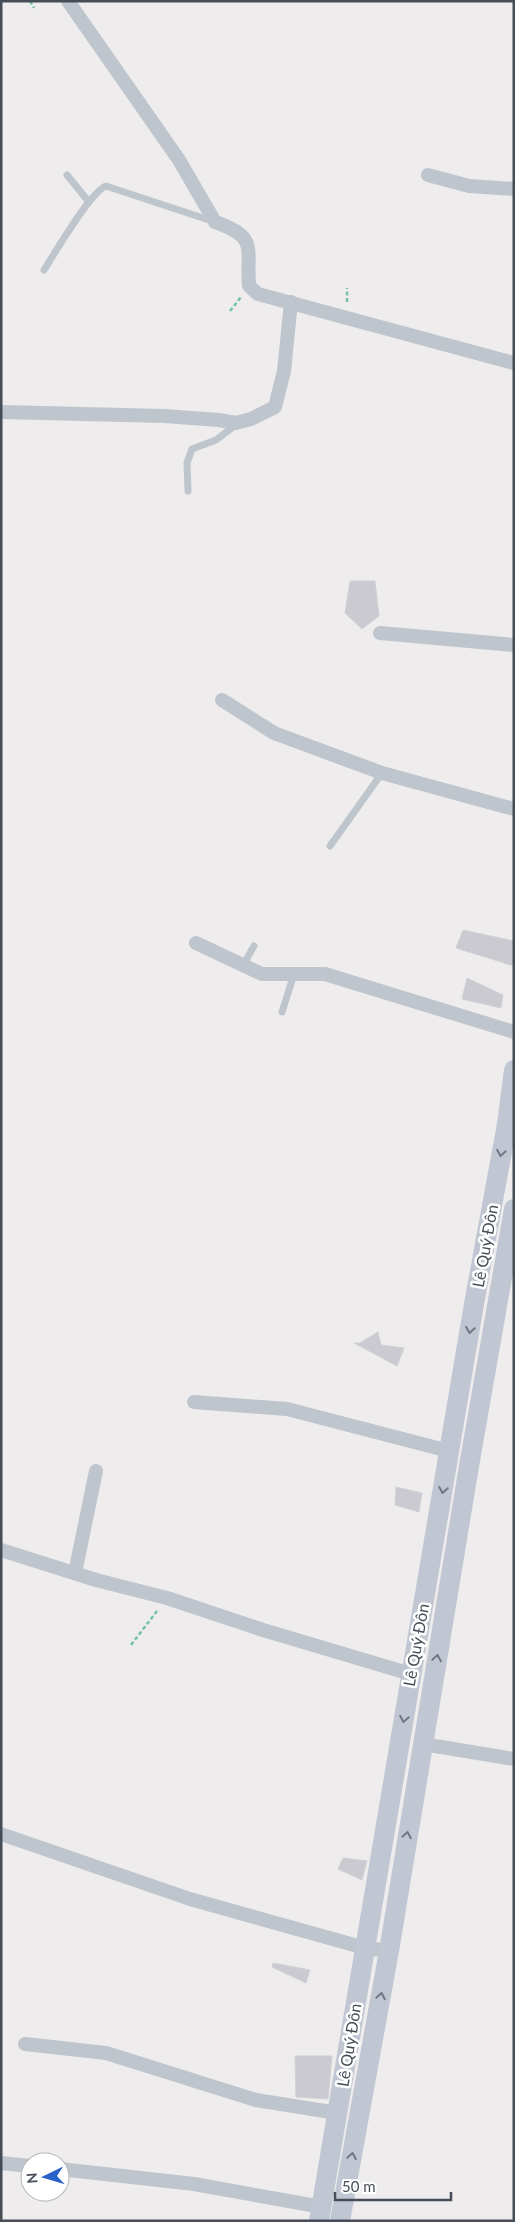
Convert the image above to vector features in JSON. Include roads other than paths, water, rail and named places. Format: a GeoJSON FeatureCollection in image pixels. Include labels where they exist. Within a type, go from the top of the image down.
{"type":"FeatureCollection","features":[{"type":"Feature","properties":{"kind":"main road","name":"Lê Quý Đôn"},"geometry":{"type":"LineString","coordinates":[[320,2214],[474,1304],[507,1124],[514,1070]]}},
{"type":"Feature","properties":{"kind":"main road","name":"Lê Quý Đôn"},"geometry":{"type":"LineString","coordinates":[[340,2221],[389,1952],[514,1209]]}},
{"type":"Feature","properties":{"kind":"main road"},"geometry":{"type":"LineString","coordinates":[[474,1304],[496,1307]]}},
{"type":"Feature","properties":{"kind":"street"},"geometry":{"type":"LineString","coordinates":[[68,1],[180,160],[215,222],[232,228],[244,237],[249,247],[249,286],[258,294],[514,363]]}},
{"type":"Feature","properties":{"kind":"street"},"geometry":{"type":"LineString","coordinates":[[428,175],[469,186],[514,189]]}},
{"type":"Feature","properties":{"kind":"street"},"geometry":{"type":"LineString","coordinates":[[1,412],[164,416],[240,422],[252,419],[275,406],[284,371],[291,302]]}},
{"type":"Feature","properties":{"kind":"street"},"geometry":{"type":"LineString","coordinates":[[380,633],[514,645]]}},
{"type":"Feature","properties":{"kind":"street"},"geometry":{"type":"LineString","coordinates":[[222,700],[274,733],[382,773],[514,809]]}},
{"type":"Feature","properties":{"kind":"street"},"geometry":{"type":"LineString","coordinates":[[196,942],[262,974],[325,974],[514,1032]]}},
{"type":"Feature","properties":{"kind":"street"},"geometry":{"type":"LineString","coordinates":[[194,1402],[287,1409],[449,1451]]}},
{"type":"Feature","properties":{"kind":"street"},"geometry":{"type":"LineString","coordinates":[[75,1573],[96,1472]]}},
{"type":"Feature","properties":{"kind":"street"},"geometry":{"type":"LineString","coordinates":[[1,1550],[75,1573],[167,1598],[263,1630],[411,1674]]}},
{"type":"Feature","properties":{"kind":"street"},"geometry":{"type":"LineString","coordinates":[[423,1744],[514,1759]]}},
{"type":"Feature","properties":{"kind":"street"},"geometry":{"type":"LineString","coordinates":[[1,1834],[190,1899],[365,1948],[389,1952]]}},
{"type":"Feature","properties":{"kind":"street"},"geometry":{"type":"LineString","coordinates":[[25,2044],[106,2053],[194,2079],[256,2100],[337,2113]]}},
{"type":"Feature","properties":{"kind":"street"},"geometry":{"type":"LineString","coordinates":[[1,2163],[20,2165]]}},
{"type":"Feature","properties":{"kind":"street"},"geometry":{"type":"LineString","coordinates":[[70,2170],[194,2184],[320,2214]]}},
{"type":"Feature","properties":{"kind":"lane"},"geometry":{"type":"LineString","coordinates":[[67,175],[89,202]]}},
{"type":"Feature","properties":{"kind":"lane"},"geometry":{"type":"LineString","coordinates":[[44,270],[89,202],[100,188],[106,186],[215,222]]}},
{"type":"Feature","properties":{"kind":"lane"},"geometry":{"type":"LineString","coordinates":[[188,491],[187,463],[192,449],[216,440],[240,422]]}},
{"type":"Feature","properties":{"kind":"lane"},"geometry":{"type":"LineString","coordinates":[[330,846],[382,773]]}},
{"type":"Feature","properties":{"kind":"lane"},"geometry":{"type":"LineString","coordinates":[[243,965],[254,946]]}},
{"type":"Feature","properties":{"kind":"lane"},"geometry":{"type":"LineString","coordinates":[[282,1012],[294,974]]}}]}
